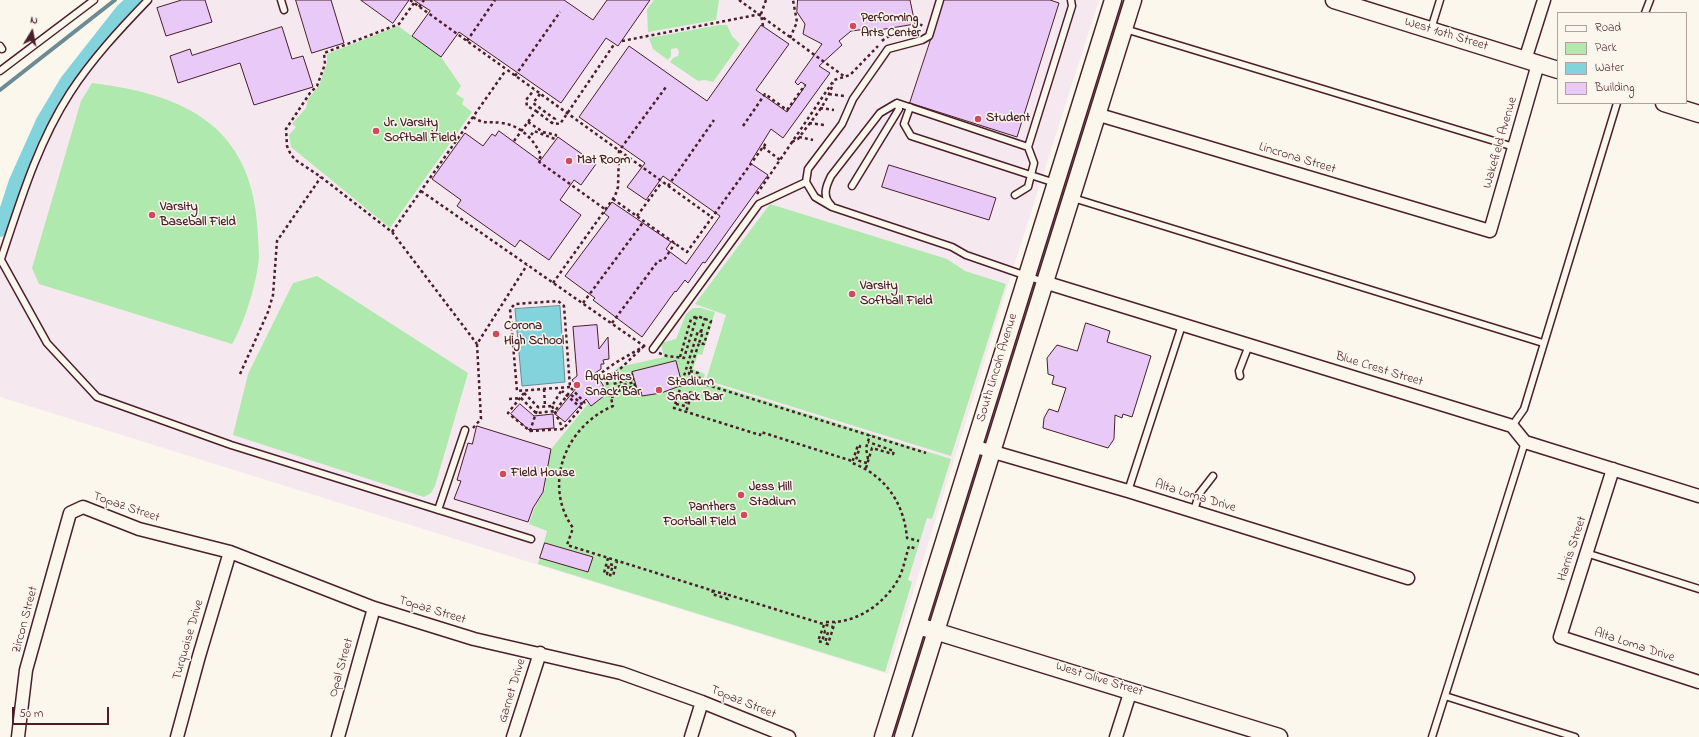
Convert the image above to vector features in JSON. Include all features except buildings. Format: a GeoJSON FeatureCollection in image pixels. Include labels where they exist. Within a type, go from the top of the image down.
{"type":"FeatureCollection","features":[{"type":"Feature","properties":{"kind":"main road","name":"South Lincoln Avenue"},"geometry":{"type":"LineString","coordinates":[[883,737],[1055,182],[1114,0]]}},
{"type":"Feature","properties":{"kind":"main road","name":"South Lincoln Avenue"},"geometry":{"type":"LineString","coordinates":[[903,737],[1132,0]]}},
{"type":"Feature","properties":{"kind":"main road","name":"West 10th Street"},"geometry":{"type":"LineString","coordinates":[[1334,0],[1557,70]]}},
{"type":"Feature","properties":{"kind":"main road"},"geometry":{"type":"LineString","coordinates":[[1667,104],[1699,114]]}},
{"type":"Feature","properties":{"kind":"main road","name":"West Olive Street"},"geometry":{"type":"LineString","coordinates":[[918,626],[1131,690],[1279,737]]}},
{"type":"Feature","properties":{"kind":"street","name":"Wakefield Avenue"},"geometry":{"type":"LineString","coordinates":[[1490,231],[1514,147],[1544,0]]}},
{"type":"Feature","properties":{"kind":"street","name":"Lincrona Street"},"geometry":{"type":"LineString","coordinates":[[1096,114],[1490,231]]}},
{"type":"Feature","properties":{"kind":"street","name":"Blue Crest Street"},"geometry":{"type":"LineString","coordinates":[[1044,282],[1512,426]]}},
{"type":"Feature","properties":{"kind":"street"},"geometry":{"type":"LineString","coordinates":[[1512,426],[1525,442],[1699,496]]}},
{"type":"Feature","properties":{"kind":"street","name":"Alta Loma Drive"},"geometry":{"type":"LineString","coordinates":[[973,446],[1194,511],[1408,578]]}},
{"type":"Feature","properties":{"kind":"street","name":"Harris Street"},"geometry":{"type":"LineString","coordinates":[[1560,637],[1613,469]]}},
{"type":"Feature","properties":{"kind":"street","name":"Topaz Street"},"geometry":{"type":"LineString","coordinates":[[70,513],[83,507],[139,529],[230,552],[374,608],[474,639],[540,653],[621,673],[702,702],[787,737]]}},
{"type":"Feature","properties":{"kind":"street","name":"Zircon Street"},"geometry":{"type":"LineString","coordinates":[[18,737],[26,670],[70,513]]}},
{"type":"Feature","properties":{"kind":"street","name":"Turquoise Drive"},"geometry":{"type":"LineString","coordinates":[[177,737],[230,552]]}},
{"type":"Feature","properties":{"kind":"street","name":"Opal Street"},"geometry":{"type":"LineString","coordinates":[[338,737],[374,608]]}},
{"type":"Feature","properties":{"kind":"street","name":"Alta Loma Drive"},"geometry":{"type":"LineString","coordinates":[[1560,637],[1699,682]]}},
{"type":"Feature","properties":{"kind":"street","name":"Garnet Drive"},"geometry":{"type":"LineString","coordinates":[[513,737],[540,653]]}},
{"type":"Feature","properties":{"kind":"street"},"geometry":{"type":"LineString","coordinates":[[1116,737],[1131,690]]}},
{"type":"Feature","properties":{"kind":"street"},"geometry":{"type":"LineString","coordinates":[[691,737],[702,702]]}},
{"type":"Feature","properties":{"kind":"lane"},"geometry":{"type":"LineString","coordinates":[[0,71],[94,0]]}},
{"type":"Feature","properties":{"kind":"lane"},"geometry":{"type":"LineString","coordinates":[[148,0],[104,47],[70,94],[49,133],[28,181],[0,261],[47,343],[97,397],[231,444],[531,539]]}},
{"type":"Feature","properties":{"kind":"lane"},"geometry":{"type":"LineString","coordinates":[[281,0],[284,10]]}},
{"type":"Feature","properties":{"kind":"lane"},"geometry":{"type":"LineString","coordinates":[[940,0],[929,36],[922,40],[888,49],[853,99],[842,124],[808,169],[806,182],[815,197],[832,207],[952,247],[966,255],[1044,282]]}},
{"type":"Feature","properties":{"kind":"lane"},"geometry":{"type":"LineString","coordinates":[[1015,195],[1028,187],[1034,163],[1028,147],[1072,6],[1071,0]]}},
{"type":"Feature","properties":{"kind":"lane"},"geometry":{"type":"LineString","coordinates":[[1430,31],[1440,0]]}},
{"type":"Feature","properties":{"kind":"lane"},"geometry":{"type":"LineString","coordinates":[[1645,12],[1650,0]]}},
{"type":"Feature","properties":{"kind":"lane"},"geometry":{"type":"LineString","coordinates":[[1124,28],[1514,147]]}},
{"type":"Feature","properties":{"kind":"lane"},"geometry":{"type":"LineString","coordinates":[[832,207],[826,200],[825,187],[831,176],[880,113],[897,103],[1028,147]]}},
{"type":"Feature","properties":{"kind":"lane"},"geometry":{"type":"LineString","coordinates":[[852,186],[899,109],[897,103]]}},
{"type":"Feature","properties":{"kind":"lane"},"geometry":{"type":"LineString","coordinates":[[1512,426],[1524,409],[1617,104]]}},
{"type":"Feature","properties":{"kind":"lane"},"geometry":{"type":"LineString","coordinates":[[910,107],[904,124],[911,136],[1055,182]]}},
{"type":"Feature","properties":{"kind":"lane"},"geometry":{"type":"LineString","coordinates":[[653,349],[759,204],[806,182]]}},
{"type":"Feature","properties":{"kind":"lane"},"geometry":{"type":"LineString","coordinates":[[1070,197],[1543,344]]}},
{"type":"Feature","properties":{"kind":"lane"},"geometry":{"type":"LineString","coordinates":[[1128,491],[1182,325]]}},
{"type":"Feature","properties":{"kind":"lane"},"geometry":{"type":"LineString","coordinates":[[1240,376],[1239,371],[1249,345]]}},
{"type":"Feature","properties":{"kind":"lane"},"geometry":{"type":"LineString","coordinates":[[438,510],[466,432]]}},
{"type":"Feature","properties":{"kind":"lane"},"geometry":{"type":"LineString","coordinates":[[1432,737],[1525,442]]}},
{"type":"Feature","properties":{"kind":"lane"},"geometry":{"type":"LineString","coordinates":[[1194,511],[1199,494],[1213,476]]}},
{"type":"Feature","properties":{"kind":"lane"},"geometry":{"type":"LineString","coordinates":[[1586,553],[1699,589]]}},
{"type":"Feature","properties":{"kind":"lane"},"geometry":{"type":"LineString","coordinates":[[1445,696],[1575,737]]}},
{"type":"Feature","properties":{"kind":"path"},"geometry":{"type":"LineString","coordinates":[[410,0],[713,218]]}},
{"type":"Feature","properties":{"kind":"path"},"geometry":{"type":"LineString","coordinates":[[419,7],[424,0]]}},
{"type":"Feature","properties":{"kind":"path"},"geometry":{"type":"LineString","coordinates":[[467,41],[495,0]]}},
{"type":"Feature","properties":{"kind":"path"},"geometry":{"type":"LineString","coordinates":[[739,0],[761,14],[790,38],[844,77]]}},
{"type":"Feature","properties":{"kind":"path"},"geometry":{"type":"LineString","coordinates":[[763,26],[761,14],[766,0]]}},
{"type":"Feature","properties":{"kind":"path"},"geometry":{"type":"LineString","coordinates":[[790,38],[797,22],[797,12],[793,0]]}},
{"type":"Feature","properties":{"kind":"path"},"geometry":{"type":"LineString","coordinates":[[414,3],[400,24],[324,53],[325,64],[317,86],[310,93],[286,129],[286,138],[287,146],[297,161],[321,177],[392,232],[477,344],[481,419],[466,432]]}},
{"type":"Feature","properties":{"kind":"path"},"geometry":{"type":"LineString","coordinates":[[515,76],[560,12]]}},
{"type":"Feature","properties":{"kind":"path"},"geometry":{"type":"LineString","coordinates":[[622,41],[761,14]]}},
{"type":"Feature","properties":{"kind":"path"},"geometry":{"type":"LineString","coordinates":[[753,200],[834,80],[850,75],[887,36],[915,31],[924,21]]}},
{"type":"Feature","properties":{"kind":"path"},"geometry":{"type":"LineString","coordinates":[[534,90],[526,100],[527,106],[552,123],[560,124],[615,43]]}},
{"type":"Feature","properties":{"kind":"path"},"geometry":{"type":"LineString","coordinates":[[392,232],[506,70]]}},
{"type":"Feature","properties":{"kind":"path"},"geometry":{"type":"LineString","coordinates":[[792,142],[799,138],[820,108],[829,94],[834,80]]}},
{"type":"Feature","properties":{"kind":"path"},"geometry":{"type":"LineString","coordinates":[[743,126],[765,94],[787,110],[805,85]]}},
{"type":"Feature","properties":{"kind":"path"},"geometry":{"type":"LineString","coordinates":[[553,283],[613,199],[618,187],[619,151],[666,87]]}},
{"type":"Feature","properties":{"kind":"path"},"geometry":{"type":"LineString","coordinates":[[540,94],[533,103],[555,119],[552,123]]}},
{"type":"Feature","properties":{"kind":"path"},"geometry":{"type":"LineString","coordinates":[[829,94],[844,96]]}},
{"type":"Feature","properties":{"kind":"path"},"geometry":{"type":"LineString","coordinates":[[820,108],[834,110]]}},
{"type":"Feature","properties":{"kind":"path"},"geometry":{"type":"LineString","coordinates":[[514,141],[536,111]]}},
{"type":"Feature","properties":{"kind":"path"},"geometry":{"type":"LineString","coordinates":[[473,117],[482,123],[502,123],[522,131],[538,148],[541,156],[538,160],[606,210]]}},
{"type":"Feature","properties":{"kind":"path"},"geometry":{"type":"LineString","coordinates":[[668,186],[714,120]]}},
{"type":"Feature","properties":{"kind":"path"},"geometry":{"type":"LineString","coordinates":[[528,122],[543,132],[556,135],[555,138],[534,131],[529,138]]}},
{"type":"Feature","properties":{"kind":"path"},"geometry":{"type":"LineString","coordinates":[[809,122],[824,125]]}},
{"type":"Feature","properties":{"kind":"path"},"geometry":{"type":"LineString","coordinates":[[799,138],[813,140]]}},
{"type":"Feature","properties":{"kind":"path"},"geometry":{"type":"LineString","coordinates":[[762,143],[764,145],[763,147],[780,160]]}},
{"type":"Feature","properties":{"kind":"path"},"geometry":{"type":"LineString","coordinates":[[613,199],[687,252],[763,147]]}},
{"type":"Feature","properties":{"kind":"path"},"geometry":{"type":"LineString","coordinates":[[240,374],[268,312],[273,295],[277,241],[321,177]]}},
{"type":"Feature","properties":{"kind":"path"},"geometry":{"type":"LineString","coordinates":[[637,216],[662,182]]}},
{"type":"Feature","properties":{"kind":"path"},"geometry":{"type":"LineString","coordinates":[[421,191],[644,346],[667,356],[684,358],[698,316]]}},
{"type":"Feature","properties":{"kind":"path"},"geometry":{"type":"LineString","coordinates":[[583,303],[644,221]]}},
{"type":"Feature","properties":{"kind":"path"},"geometry":{"type":"LineString","coordinates":[[612,324],[658,261],[664,260],[675,243]]}},
{"type":"Feature","properties":{"kind":"path"},"geometry":{"type":"LineString","coordinates":[[477,344],[528,265]]}},
{"type":"Feature","properties":{"kind":"path"},"geometry":{"type":"LineString","coordinates":[[509,399],[520,398],[536,413],[554,411],[569,393],[583,405],[585,403],[570,387],[564,306],[558,301],[515,304],[510,309],[517,391],[524,392],[544,389],[561,390],[570,387]]}},
{"type":"Feature","properties":{"kind":"path"},"geometry":{"type":"LineString","coordinates":[[680,357],[691,318],[698,316],[711,320],[704,344],[699,342]]}},
{"type":"Feature","properties":{"kind":"path"},"geometry":{"type":"LineString","coordinates":[[682,385],[692,382],[690,371],[703,332],[701,332],[705,318]]}},
{"type":"Feature","properties":{"kind":"path"},"geometry":{"type":"LineString","coordinates":[[701,332],[698,331],[674,408],[852,461],[852,463],[866,468],[885,484],[894,496],[905,520],[907,538],[919,541]]}},
{"type":"Feature","properties":{"kind":"path"},"geometry":{"type":"LineString","coordinates":[[649,339],[620,370],[606,378],[613,406],[589,419],[573,438],[562,459],[560,490],[563,506],[573,528],[567,546],[725,594],[726,591]]}},
{"type":"Feature","properties":{"kind":"path"},"geometry":{"type":"LineString","coordinates":[[597,376],[615,363],[644,346]]}},
{"type":"Feature","properties":{"kind":"path"},"geometry":{"type":"LineString","coordinates":[[690,371],[698,373],[701,383],[926,453]]}},
{"type":"Feature","properties":{"kind":"path"},"geometry":{"type":"LineString","coordinates":[[610,376],[611,380],[632,374],[633,379],[613,384],[614,388],[634,382],[635,386],[614,392],[615,396],[610,397]]}},
{"type":"Feature","properties":{"kind":"path"},"geometry":{"type":"LineString","coordinates":[[544,389],[545,406]]}},
{"type":"Feature","properties":{"kind":"path"},"geometry":{"type":"LineString","coordinates":[[524,392],[508,413],[530,431],[563,429],[581,408],[561,390]]}},
{"type":"Feature","properties":{"kind":"path"},"geometry":{"type":"LineString","coordinates":[[552,406],[561,390]]}},
{"type":"Feature","properties":{"kind":"path"},"geometry":{"type":"LineString","coordinates":[[575,392],[579,390]]}},
{"type":"Feature","properties":{"kind":"path"},"geometry":{"type":"LineString","coordinates":[[524,392],[538,407]]}},
{"type":"Feature","properties":{"kind":"path"},"geometry":{"type":"LineString","coordinates":[[676,404],[685,406],[689,392],[692,393],[686,412]]}},
{"type":"Feature","properties":{"kind":"path"},"geometry":{"type":"LineString","coordinates":[[538,407],[552,406]]}},
{"type":"Feature","properties":{"kind":"path"},"geometry":{"type":"LineString","coordinates":[[552,406],[563,429]]}},
{"type":"Feature","properties":{"kind":"path"},"geometry":{"type":"LineString","coordinates":[[530,431],[538,407]]}},
{"type":"Feature","properties":{"kind":"path"},"geometry":{"type":"LineString","coordinates":[[868,460],[866,448],[870,435]]}},
{"type":"Feature","properties":{"kind":"path"},"geometry":{"type":"LineString","coordinates":[[866,468],[872,448],[893,454],[894,451],[868,442]]}},
{"type":"Feature","properties":{"kind":"path"},"geometry":{"type":"LineString","coordinates":[[852,461],[858,445],[860,446],[856,460],[867,464]]}},
{"type":"Feature","properties":{"kind":"path"},"geometry":{"type":"LineString","coordinates":[[825,623],[835,622],[859,615],[881,601],[892,589],[900,576],[909,546],[916,549]]}},
{"type":"Feature","properties":{"kind":"path"},"geometry":{"type":"LineString","coordinates":[[608,558],[604,573],[606,574],[609,564],[613,565],[610,575],[613,576],[617,561]]}},
{"type":"Feature","properties":{"kind":"path"},"geometry":{"type":"LineString","coordinates":[[713,590],[712,594],[728,599],[729,595],[825,623],[833,627]]}},
{"type":"Feature","properties":{"kind":"path"},"geometry":{"type":"LineString","coordinates":[[825,623],[818,641],[822,642],[825,631],[828,632],[825,643],[828,644],[835,622]]}},
{"type":"Feature","properties":{"kind":"shaded area","name":"Corona High School"},"geometry":{"type":"Polygon","coordinates":[[[139,0],[1099,0],[1012,272],[888,674],[0,397],[0,246],[19,188],[38,143],[73,80],[93,53],[139,0]]]}},
{"type":"Feature","properties":{"kind":"green space"},"geometry":{"type":"Polygon","coordinates":[[[654,0],[719,0],[716,20],[648,32],[647,9],[654,0]]]}},
{"type":"Feature","properties":{"kind":"green space"},"geometry":{"type":"Polygon","coordinates":[[[719,25],[727,25],[732,36],[740,44],[713,82],[705,80],[698,81],[670,62],[673,58],[678,56],[679,52],[677,48],[671,49],[671,56],[668,60],[653,49],[649,38],[719,25]]]}},
{"type":"Feature","properties":{"kind":"green space","name":"Jr. Varsity Softball Field"},"geometry":{"type":"Polygon","coordinates":[[[398,26],[441,57],[461,86],[456,94],[464,99],[462,104],[472,112],[390,228],[291,147],[289,135],[296,127],[292,124],[306,108],[308,99],[319,86],[327,63],[327,54],[398,26]]]}},
{"type":"Feature","properties":{"kind":"green space","name":"Varsity Baseball Field"},"geometry":{"type":"Polygon","coordinates":[[[92,83],[127,89],[158,97],[186,108],[210,123],[229,143],[244,168],[254,198],[259,257],[250,302],[232,344],[39,284],[32,268],[81,101],[92,83]]]}},
{"type":"Feature","properties":{"kind":"green space","name":"Varsity Softball Field"},"geometry":{"type":"Polygon","coordinates":[[[770,204],[947,259],[965,271],[1006,284],[951,456],[706,380],[726,315],[695,304],[770,204]]]}},
{"type":"Feature","properties":{"kind":"green space"},"geometry":{"type":"Polygon","coordinates":[[[317,276],[468,373],[435,486],[431,493],[424,497],[233,435],[248,374],[293,283],[317,276]]]}},
{"type":"Feature","properties":{"kind":"green space","name":"Jess Hill Stadium"},"geometry":{"type":"Polygon","coordinates":[[[693,308],[701,308],[715,312],[702,355],[698,354],[693,369],[705,374],[703,381],[951,459],[932,519],[927,518],[908,580],[912,582],[885,672],[538,564],[547,531],[529,524],[534,509],[545,489],[548,463],[552,448],[588,404],[591,406],[605,396],[604,378],[619,367],[664,357],[661,343],[676,339],[686,314],[693,308]]]}},
{"type":"Feature","properties":{"kind":"water"},"geometry":{"type":"Polygon","coordinates":[[[560,306],[565,382],[522,386],[515,309],[560,306]]]}},
{"type":"Feature","properties":{"kind":"waterway"},"geometry":{"type":"LineString","coordinates":[[0,90],[115,0]]}},
{"type":"Feature","properties":{"kind":"waterway"},"geometry":{"type":"LineString","coordinates":[[0,230],[16,181],[43,121],[67,81],[122,11],[134,0]]}},
{"type":"Feature","properties":{"kind":"place","name":"Performing Arts Center"},"geometry":{"type":"Point","coordinates":[853,26]}},
{"type":"Feature","properties":{"kind":"place","name":"Student"},"geometry":{"type":"Point","coordinates":[978,119]}},
{"type":"Feature","properties":{"kind":"place","name":"Jr. Varsity Softball Field"},"geometry":{"type":"Point","coordinates":[376,131]}},
{"type":"Feature","properties":{"kind":"place","name":"Mat Room"},"geometry":{"type":"Point","coordinates":[569,161]}},
{"type":"Feature","properties":{"kind":"place","name":"Varsity Baseball Field"},"geometry":{"type":"Point","coordinates":[152,215]}},
{"type":"Feature","properties":{"kind":"place","name":"Varsity Softball Field"},"geometry":{"type":"Point","coordinates":[852,294]}},
{"type":"Feature","properties":{"kind":"place","name":"Corona High School"},"geometry":{"type":"Point","coordinates":[496,334]}},
{"type":"Feature","properties":{"kind":"place","name":"Aquatics Snack Bar"},"geometry":{"type":"Point","coordinates":[577,385]}},
{"type":"Feature","properties":{"kind":"place","name":"Stadium Snack Bar"},"geometry":{"type":"Point","coordinates":[659,390]}},
{"type":"Feature","properties":{"kind":"place","name":"Field House"},"geometry":{"type":"Point","coordinates":[503,474]}},
{"type":"Feature","properties":{"kind":"place","name":"Jess Hill Stadium"},"geometry":{"type":"Point","coordinates":[741,495]}},
{"type":"Feature","properties":{"kind":"place","name":"Panthers Football Field"},"geometry":{"type":"Point","coordinates":[744,515]}}]}
